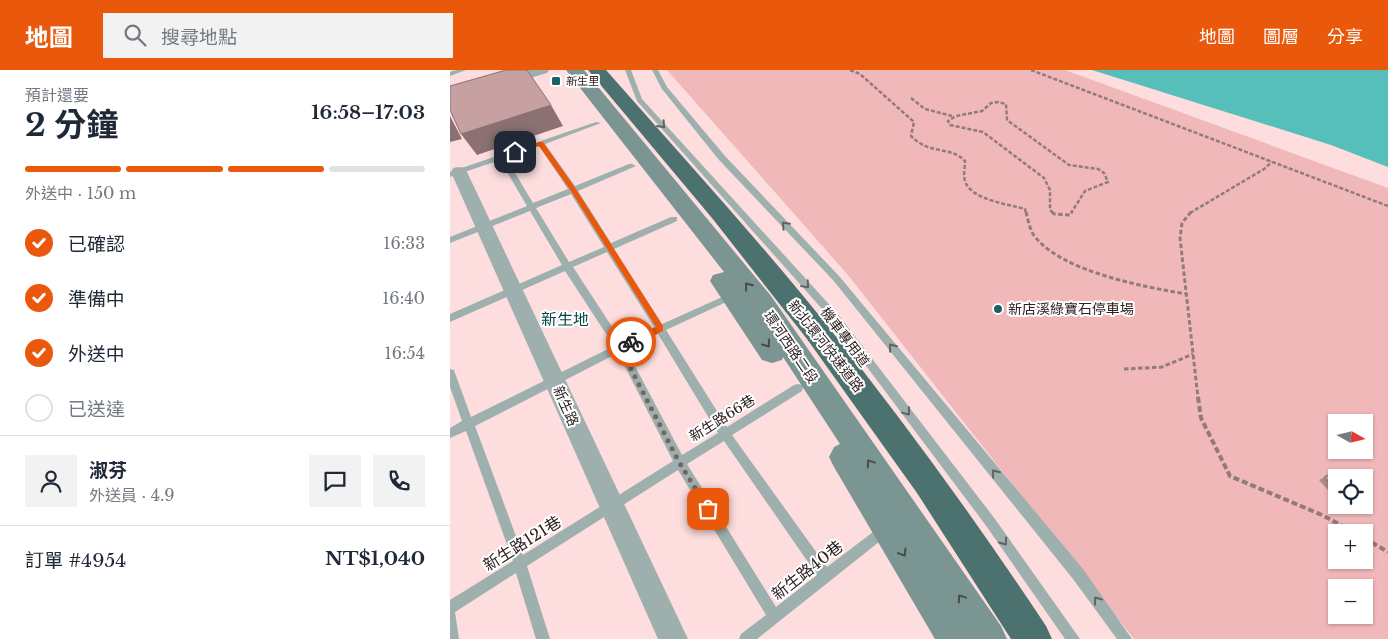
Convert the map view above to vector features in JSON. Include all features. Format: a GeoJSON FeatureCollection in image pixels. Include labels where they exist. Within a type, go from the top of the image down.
{"type":"FeatureCollection","features":[{"type":"Feature","properties":{"kind":"highway","name":"新北環河快速道路"},"geometry":{"type":"LineString","coordinates":[[597,70],[738,233],[879,414],[978,554],[1033,639]]}},
{"type":"Feature","properties":{"kind":"main road","name":"環河西路二段"},"geometry":{"type":"LineString","coordinates":[[555,70],[701,252],[829,431],[888,528],[972,635]]}},
{"type":"Feature","properties":{"kind":"main road","name":"環河西路二段"},"geometry":{"type":"LineString","coordinates":[[575,70],[762,303],[972,635]]}},
{"type":"Feature","properties":{"kind":"street"},"geometry":{"type":"LineString","coordinates":[[450,98],[542,70]]}},
{"type":"Feature","properties":{"kind":"street","name":"新生路"},"geometry":{"type":"LineString","coordinates":[[454,174],[484,226],[673,639]]}},
{"type":"Feature","properties":{"kind":"lane"},"geometry":{"type":"LineString","coordinates":[[450,74],[463,70]]}},
{"type":"Feature","properties":{"kind":"lane","name":"機車專用道"},"geometry":{"type":"LineString","coordinates":[[602,70],[821,326],[986,551],[1041,639]]}},
{"type":"Feature","properties":{"kind":"lane"},"geometry":{"type":"LineString","coordinates":[[628,70],[638,100],[834,316],[991,523],[1073,639]]}},
{"type":"Feature","properties":{"kind":"lane"},"geometry":{"type":"LineString","coordinates":[[655,70],[664,88],[722,158],[849,293],[1078,574],[1126,639]]}},
{"type":"Feature","properties":{"kind":"lane"},"geometry":{"type":"LineString","coordinates":[[454,174],[598,123]]}},
{"type":"Feature","properties":{"kind":"lane"},"geometry":{"type":"LineString","coordinates":[[541,143],[573,190],[725,434],[826,577]]}},
{"type":"Feature","properties":{"kind":"lane"},"geometry":{"type":"LineString","coordinates":[[502,157],[533,206],[567,266],[620,348],[679,462],[775,617]]}},
{"type":"Feature","properties":{"kind":"lane"},"geometry":{"type":"LineString","coordinates":[[450,240],[632,166]]}},
{"type":"Feature","properties":{"kind":"lane"},"geometry":{"type":"LineString","coordinates":[[450,318],[674,219]]}},
{"type":"Feature","properties":{"kind":"lane"},"geometry":{"type":"LineString","coordinates":[[450,433],[620,348],[732,296]]}},
{"type":"Feature","properties":{"kind":"lane"},"geometry":{"type":"LineString","coordinates":[[450,373],[520,564],[543,639]]}},
{"type":"Feature","properties":{"kind":"lane","name":"新生路66巷"},"geometry":{"type":"LineString","coordinates":[[611,506],[798,388]]}},
{"type":"Feature","properties":{"kind":"lane","name":"新生路121巷"},"geometry":{"type":"LineString","coordinates":[[450,608],[611,506]]}},
{"type":"Feature","properties":{"kind":"lane","name":"新生路40巷"},"geometry":{"type":"LineString","coordinates":[[746,639],[888,528]]}},
{"type":"Feature","properties":{"kind":"lane"},"geometry":{"type":"LineString","coordinates":[[450,616],[452,639]]}},
{"type":"Feature","properties":{"kind":"path"},"geometry":{"type":"LineString","coordinates":[[850,70],[860,74],[914,122],[911,136],[918,142],[928,148],[952,151],[961,156],[965,161],[964,180],[969,189],[987,200],[1025,209],[1032,232],[1047,249],[1068,262],[1150,289],[1187,294]]}},
{"type":"Feature","properties":{"kind":"path"},"geometry":{"type":"LineString","coordinates":[[1031,70],[1388,206]]}},
{"type":"Feature","properties":{"kind":"path"},"geometry":{"type":"LineString","coordinates":[[911,98],[925,109],[952,116],[982,111],[991,103],[1006,104],[1007,120],[1069,165],[1098,169],[1104,173],[1108,182],[1085,191],[1070,214],[1054,214],[1050,210],[1050,190],[1044,178],[984,132],[950,125],[948,121],[952,116]]}},
{"type":"Feature","properties":{"kind":"path"},"geometry":{"type":"LineString","coordinates":[[1272,162],[1264,169],[1192,211],[1182,223],[1180,238],[1201,418],[1230,476],[1339,524]]}},
{"type":"Feature","properties":{"kind":"path"},"geometry":{"type":"LineString","coordinates":[[1124,369],[1162,368],[1193,354]]}},
{"type":"Feature","properties":{"kind":"path"},"geometry":{"type":"LineString","coordinates":[[1373,543],[1388,552]]}},
{"type":"Feature","properties":{"kind":"shaded area"},"geometry":{"type":"Polygon","coordinates":[[[667,70],[1065,70],[1388,188],[1388,639],[1134,639],[848,275],[667,70]]]}},
{"type":"Feature","properties":{"kind":"water"},"geometry":{"type":"Polygon","coordinates":[[[1092,70],[1388,70],[1388,167],[1331,145],[1092,70]]]}},
{"type":"Feature","properties":{"kind":"building"},"geometry":{"type":"Polygon","coordinates":[[[506,70],[527,70],[551,105],[461,134],[450,110],[450,86],[506,70]]]}},
{"type":"Feature","properties":{"kind":"way so far"},"geometry":{"type":"LineString","coordinates":[[631,342],[620,348],[679,462],[708,509]]}},
{"type":"Feature","properties":{"kind":"place","name":"新生里"},"geometry":{"type":"Point","coordinates":[556,81]}},
{"type":"Feature","properties":{"kind":"place","name":"新店溪綠寶石停車場"},"geometry":{"type":"Point","coordinates":[998,309]}},
{"type":"Feature","properties":{"kind":"district","name":"新生地"},"geometry":{"type":"Point","coordinates":[565,319]}},
{"type":"Feature","properties":{"kind":"route"},"geometry":{"type":"LineString","coordinates":[[515,152],[541,143],[573,190],[660,329],[631,342]]}}]}
